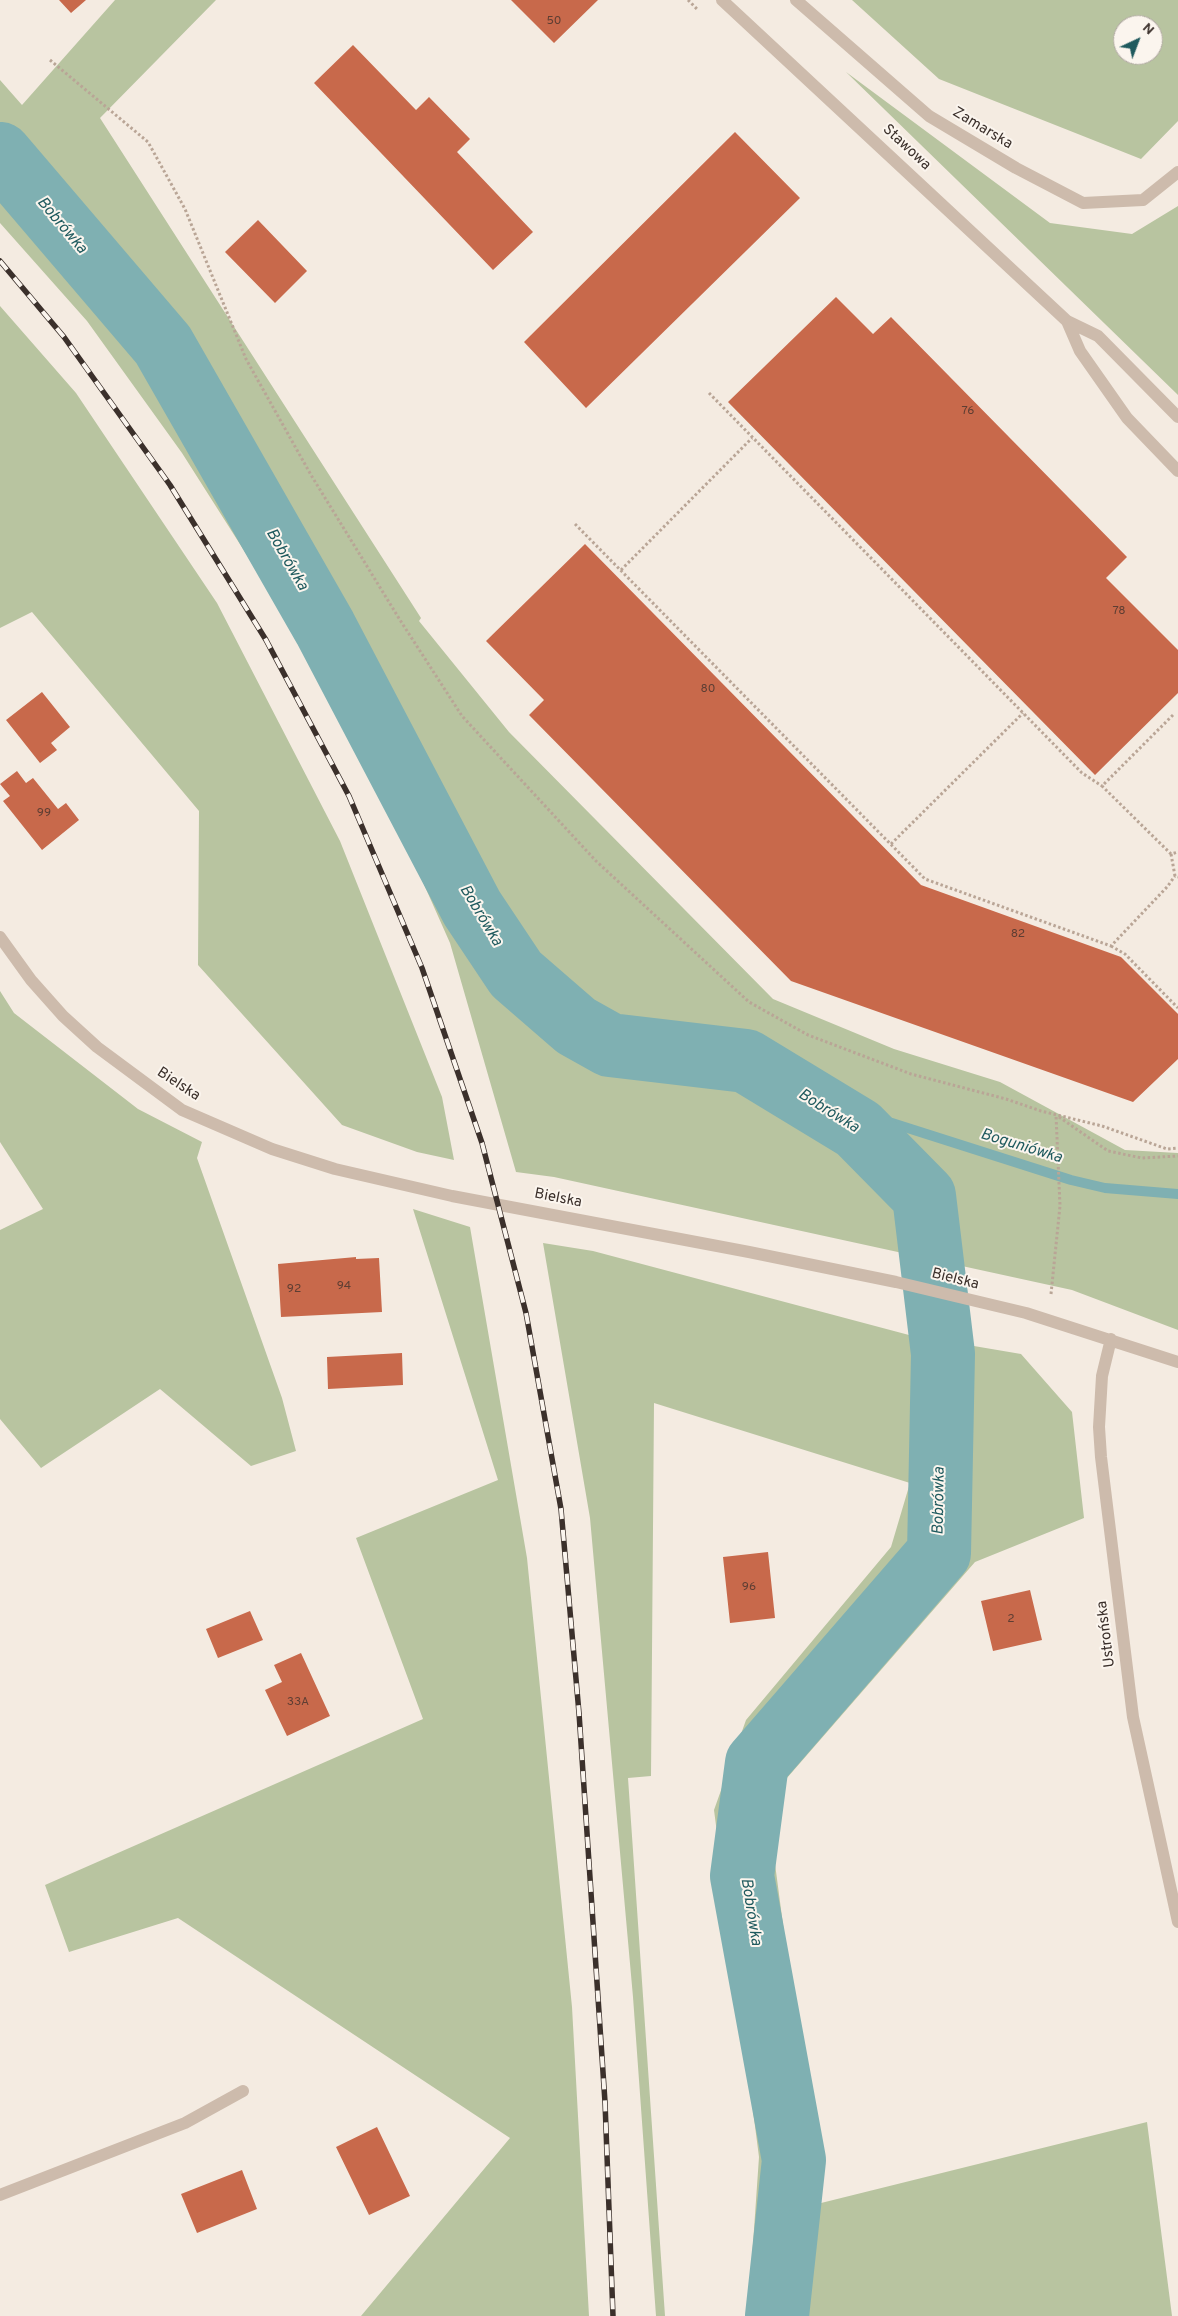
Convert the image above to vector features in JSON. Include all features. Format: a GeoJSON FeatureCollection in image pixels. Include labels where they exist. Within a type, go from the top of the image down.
{"type":"FeatureCollection","features":[{"type":"Feature","properties":{"kind":"street","name":"Stawowa"},"geometry":{"type":"LineString","coordinates":[[722,0],[1067,320],[1098,336],[1178,417]]}},
{"type":"Feature","properties":{"kind":"street","name":"Zamarska"},"geometry":{"type":"LineString","coordinates":[[796,0],[929,116],[1016,168],[1084,203],[1143,200],[1178,172]]}},
{"type":"Feature","properties":{"kind":"street","name":"Stawowa"},"geometry":{"type":"LineString","coordinates":[[1067,320],[1080,351],[1127,418],[1178,471]]}},
{"type":"Feature","properties":{"kind":"street","name":"Bielska"},"geometry":{"type":"LineString","coordinates":[[0,938],[31,980],[63,1016],[97,1047],[182,1110],[272,1149],[335,1169],[452,1196],[896,1282],[1026,1313],[1178,1362]]}},
{"type":"Feature","properties":{"kind":"street","name":"Ustrońska"},"geometry":{"type":"LineString","coordinates":[[1111,1339],[1102,1376],[1100,1427],[1102,1456],[1133,1717],[1178,1922]]}},
{"type":"Feature","properties":{"kind":"street"},"geometry":{"type":"LineString","coordinates":[[0,2195],[185,2123],[243,2091]]}},
{"type":"Feature","properties":{"kind":"path"},"geometry":{"type":"LineString","coordinates":[[688,0],[701,12]]}},
{"type":"Feature","properties":{"kind":"path"},"geometry":{"type":"LineString","coordinates":[[50,60],[148,142],[185,209],[246,359],[310,475],[395,612],[462,716],[596,861],[749,1002],[808,1035],[911,1074],[1102,1126],[1167,1150],[1178,1148]]}},
{"type":"Feature","properties":{"kind":"path"},"geometry":{"type":"LineString","coordinates":[[709,394],[1082,773],[1102,786],[1171,854],[1176,877],[1111,946]]}},
{"type":"Feature","properties":{"kind":"path"},"geometry":{"type":"LineString","coordinates":[[621,570],[752,438]]}},
{"type":"Feature","properties":{"kind":"path"},"geometry":{"type":"LineString","coordinates":[[575,524],[925,879],[1111,946],[1124,954],[1178,1008]]}},
{"type":"Feature","properties":{"kind":"path"},"geometry":{"type":"LineString","coordinates":[[891,844],[1023,713]]}},
{"type":"Feature","properties":{"kind":"path"},"geometry":{"type":"LineString","coordinates":[[1102,786],[1173,715]]}},
{"type":"Feature","properties":{"kind":"path"},"geometry":{"type":"LineString","coordinates":[[1171,854],[1178,852]]}},
{"type":"Feature","properties":{"kind":"path"},"geometry":{"type":"LineString","coordinates":[[1026,1313],[1032,1290],[1051,1294],[1060,1206],[1056,1115]]}},
{"type":"Feature","properties":{"kind":"path"},"geometry":{"type":"LineString","coordinates":[[1056,1115],[1108,1151],[1142,1158],[1178,1156]]}},
{"type":"Feature","properties":{"kind":"green space"},"geometry":{"type":"Polygon","coordinates":[[[115,0],[216,0],[100,118],[421,618],[419,621],[509,732],[773,999],[894,1049],[1000,1082],[1125,1150],[1178,1153],[1178,1330],[1072,1290],[554,1177],[516,1172],[450,943],[370,763],[285,615],[182,453],[87,321],[0,223],[0,80],[22,105],[115,0]]]}},
{"type":"Feature","properties":{"kind":"green space"},"geometry":{"type":"Polygon","coordinates":[[[852,0],[1178,0],[1178,121],[1141,159],[939,79],[852,0]]]}},
{"type":"Feature","properties":{"kind":"green space"},"geometry":{"type":"Polygon","coordinates":[[[846,72],[1050,223],[1132,234],[1178,206],[1178,395],[846,72]]]}},
{"type":"Feature","properties":{"kind":"green space"},"geometry":{"type":"Polygon","coordinates":[[[0,306],[76,393],[217,603],[340,841],[442,1097],[454,1160],[417,1152],[342,1125],[198,965],[199,811],[32,612],[0,628],[0,306]]]}},
{"type":"Feature","properties":{"kind":"green space"},"geometry":{"type":"Polygon","coordinates":[[[0,991],[14,1013],[138,1109],[202,1142],[197,1158],[282,1398],[296,1451],[251,1466],[160,1389],[41,1468],[0,1419],[0,1230],[43,1209],[0,1142],[0,991]]]}},
{"type":"Feature","properties":{"kind":"green space"},"geometry":{"type":"Polygon","coordinates":[[[413,1209],[470,1227],[527,1558],[572,2007],[589,2316],[361,2316],[510,2138],[178,1918],[69,1952],[45,1885],[423,1719],[356,1538],[498,1480],[413,1209]]]}},
{"type":"Feature","properties":{"kind":"green space"},"geometry":{"type":"Polygon","coordinates":[[[543,1243],[593,1251],[909,1335],[1021,1354],[1072,1412],[1084,1518],[975,1562],[780,1786],[772,1841],[814,2160],[809,2206],[1147,2122],[1172,2316],[748,2316],[759,2157],[714,1810],[746,1720],[891,1547],[910,1483],[654,1403],[651,1776],[628,1778],[665,2316],[656,2316],[633,1997],[590,1518],[543,1243]]]}},
{"type":"Feature","properties":{"kind":"building"},"geometry":{"type":"Polygon","coordinates":[[[59,0],[86,0],[71,13],[59,0]]]}},
{"type":"Feature","properties":{"kind":"building"},"geometry":{"type":"Polygon","coordinates":[[[511,0],[598,0],[554,43],[511,0]]]}},
{"type":"Feature","properties":{"kind":"building"},"geometry":{"type":"Polygon","coordinates":[[[353,45],[416,110],[429,97],[470,139],[457,152],[533,232],[493,270],[314,83],[353,45]]]}},
{"type":"Feature","properties":{"kind":"building"},"geometry":{"type":"Polygon","coordinates":[[[735,132],[800,198],[586,408],[524,342],[735,132]]]}},
{"type":"Feature","properties":{"kind":"building"},"geometry":{"type":"Polygon","coordinates":[[[258,220],[307,271],[275,303],[225,252],[258,220]]]}},
{"type":"Feature","properties":{"kind":"building"},"geometry":{"type":"Polygon","coordinates":[[[836,297],[873,334],[891,317],[1127,557],[1106,578],[1178,650],[1178,693],[1095,775],[728,402],[836,297]]]}},
{"type":"Feature","properties":{"kind":"building"},"geometry":{"type":"Polygon","coordinates":[[[585,544],[921,885],[1121,957],[1178,1014],[1178,1059],[1133,1102],[791,981],[529,715],[544,700],[486,641],[585,544]]]}},
{"type":"Feature","properties":{"kind":"building"},"geometry":{"type":"Polygon","coordinates":[[[42,692],[70,727],[51,743],[57,750],[40,763],[6,720],[42,692]]]}},
{"type":"Feature","properties":{"kind":"building"},"geometry":{"type":"Polygon","coordinates":[[[17,771],[26,783],[33,778],[58,809],[66,803],[79,820],[42,850],[3,801],[10,796],[0,784],[17,771]]]}},
{"type":"Feature","properties":{"kind":"building"},"geometry":{"type":"Polygon","coordinates":[[[356,1257],[356,1259],[379,1258],[382,1312],[281,1317],[278,1264],[356,1257]]]}},
{"type":"Feature","properties":{"kind":"building"},"geometry":{"type":"Polygon","coordinates":[[[402,1353],[403,1385],[328,1389],[327,1357],[402,1353]]]}},
{"type":"Feature","properties":{"kind":"building"},"geometry":{"type":"Polygon","coordinates":[[[768,1552],[775,1618],[730,1623],[723,1557],[768,1552]]]}},
{"type":"Feature","properties":{"kind":"building"},"geometry":{"type":"Polygon","coordinates":[[[1030,1590],[1042,1640],[993,1651],[981,1601],[1030,1590]]]}},
{"type":"Feature","properties":{"kind":"building"},"geometry":{"type":"Polygon","coordinates":[[[250,1611],[263,1640],[218,1658],[206,1629],[250,1611]]]}},
{"type":"Feature","properties":{"kind":"building"},"geometry":{"type":"Polygon","coordinates":[[[301,1653],[330,1716],[287,1736],[265,1690],[282,1682],[274,1665],[301,1653]]]}},
{"type":"Feature","properties":{"kind":"building"},"geometry":{"type":"Polygon","coordinates":[[[377,2127],[410,2196],[369,2215],[336,2147],[377,2127]]]}},
{"type":"Feature","properties":{"kind":"building"},"geometry":{"type":"Polygon","coordinates":[[[242,2170],[257,2209],[197,2233],[181,2194],[242,2170]]]}},
{"type":"Feature","properties":{"kind":"waterway","name":"Bobrówka"},"geometry":{"type":"LineString","coordinates":[[0,154],[163,345],[325,628],[472,908],[516,974],[576,1026],[610,1045],[746,1061],[858,1129],[924,1196],[943,1354],[939,1553],[757,1763],[742,1876],[794,2160],[777,2316]]}},
{"type":"Feature","properties":{"kind":"waterway","name":"Boguniówka"},"geometry":{"type":"LineString","coordinates":[[858,1129],[872,1121],[892,1123],[1071,1180],[1105,1188],[1178,1194]]}},
{"type":"Feature","properties":{"kind":"railway"},"geometry":{"type":"LineString","coordinates":[[0,261],[64,337],[170,485],[266,640],[349,796],[422,968],[482,1143],[526,1313],[561,1509],[579,1713],[605,2102],[613,2316]]}}]}
